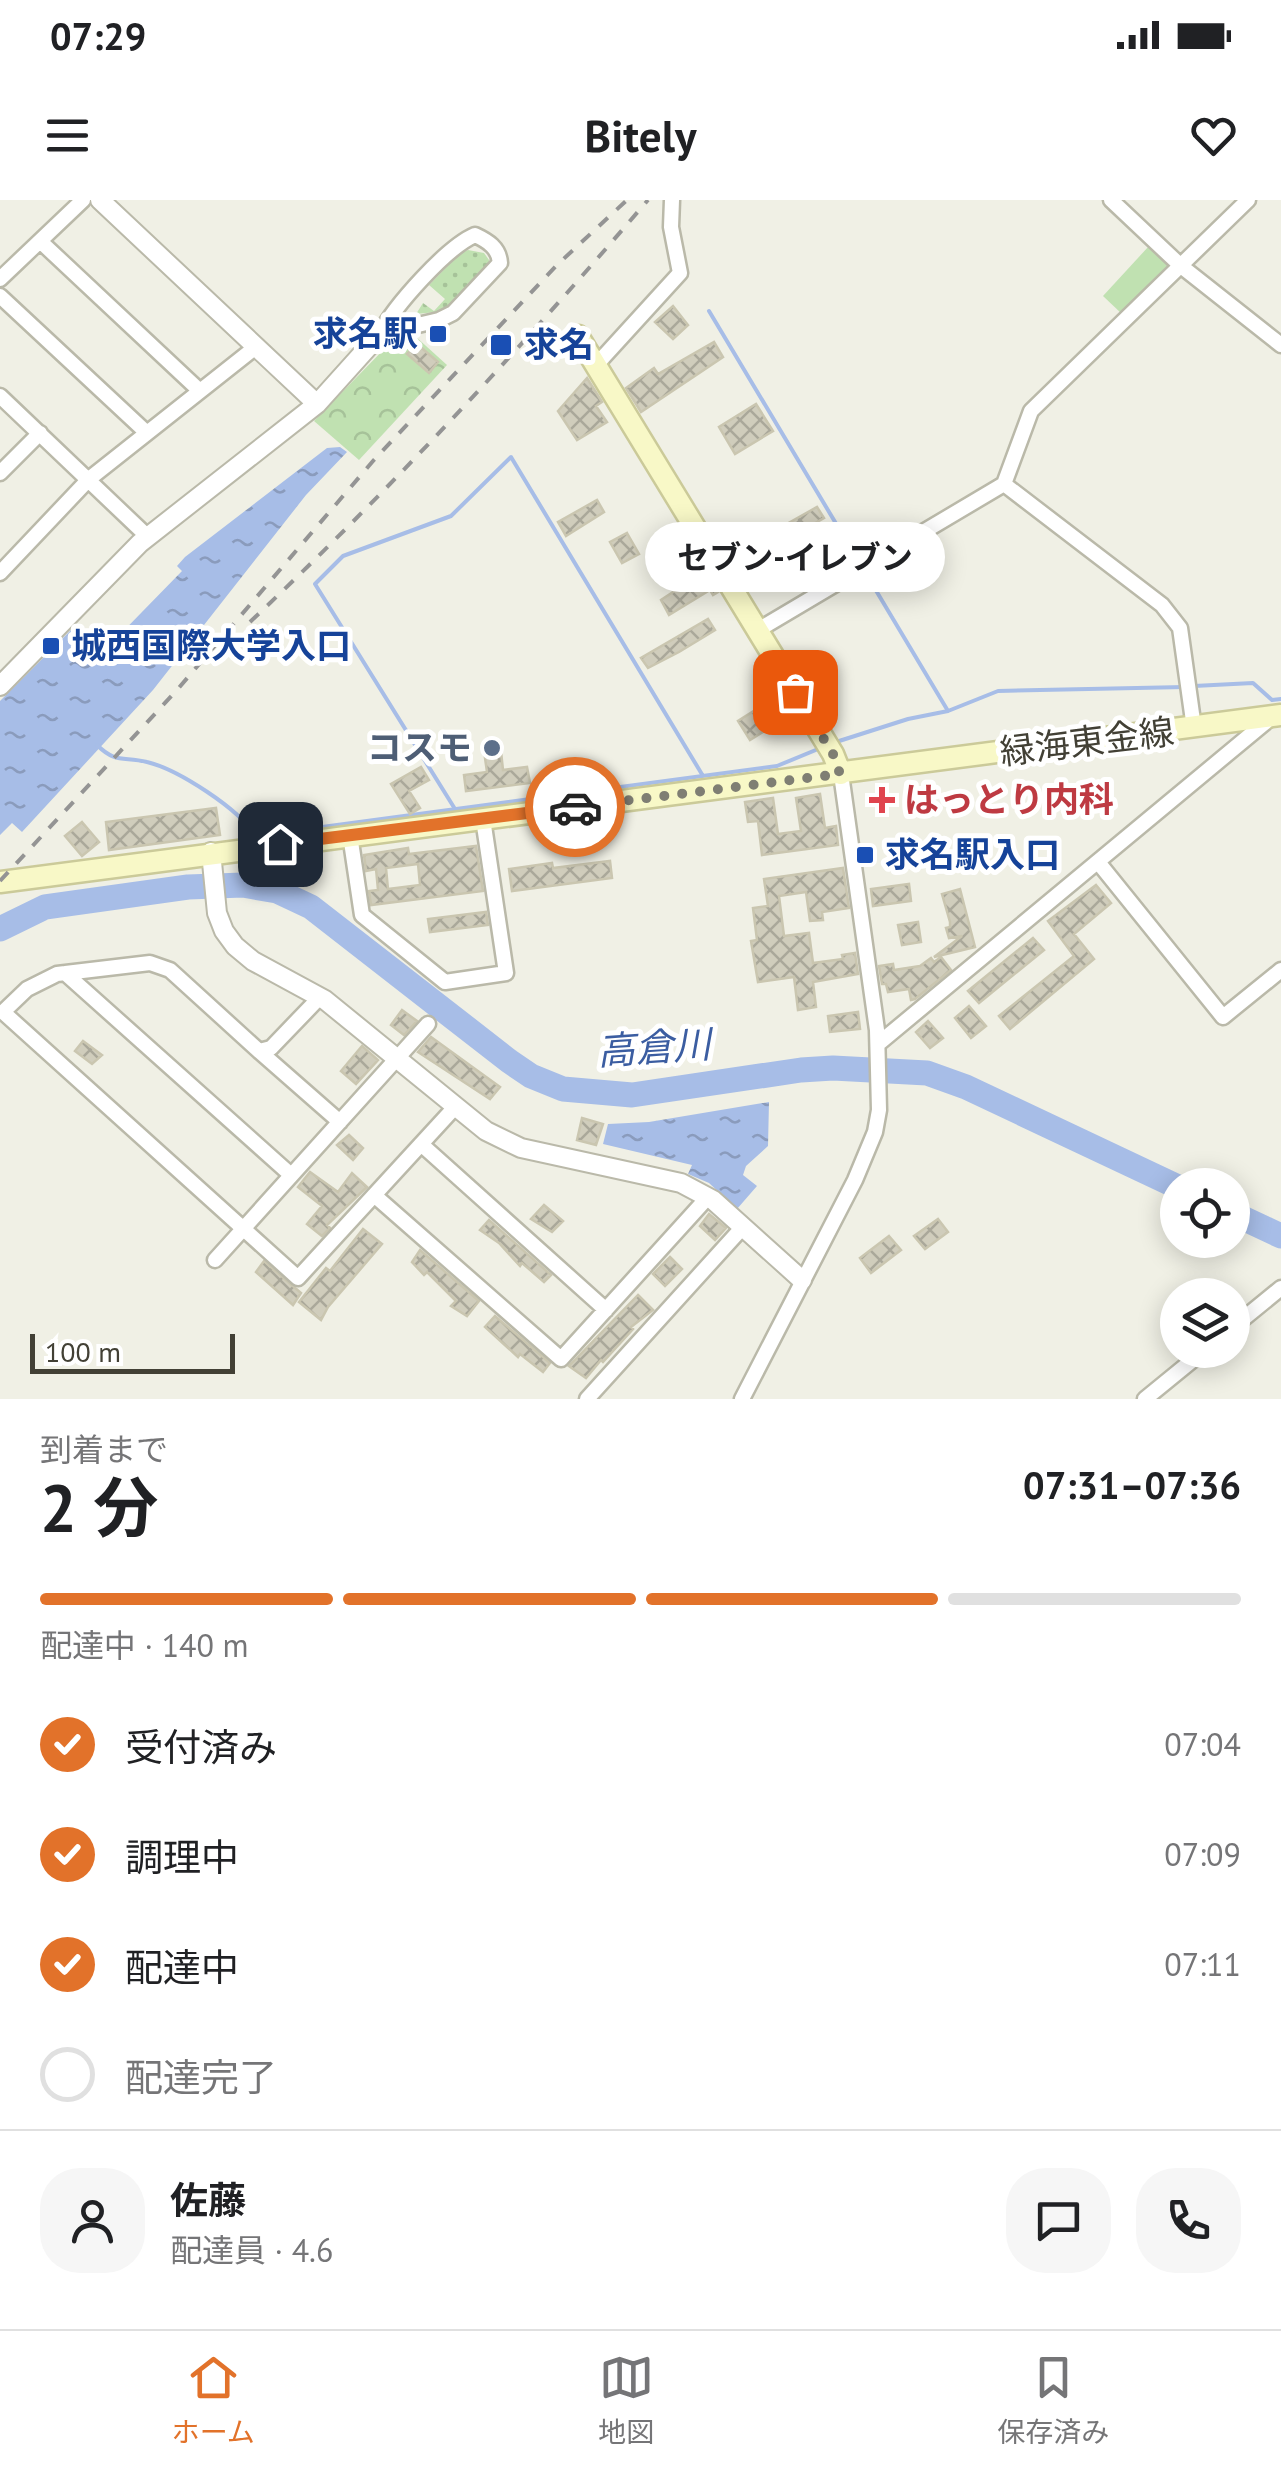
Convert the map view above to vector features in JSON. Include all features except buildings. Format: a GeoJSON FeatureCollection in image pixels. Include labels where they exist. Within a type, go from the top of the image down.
{"type":"FeatureCollection","features":[{"type":"Feature","properties":{"kind":"main road"},"geometry":{"type":"LineString","coordinates":[[578,336],[833,754],[840,774]]}},
{"type":"Feature","properties":{"kind":"main road","name":"緑海東金線"},"geometry":{"type":"LineString","coordinates":[[0,882],[212,859],[350,835],[1278,716]]}},
{"type":"Feature","properties":{"kind":"street"},"geometry":{"type":"LineString","coordinates":[[0,280],[84,200]]}},
{"type":"Feature","properties":{"kind":"street"},"geometry":{"type":"LineString","coordinates":[[100,200],[318,404]]}},
{"type":"Feature","properties":{"kind":"street"},"geometry":{"type":"LineString","coordinates":[[598,364],[680,273],[671,227],[672,200]]}},
{"type":"Feature","properties":{"kind":"street"},"geometry":{"type":"LineString","coordinates":[[1110,200],[1181,266],[1281,345]]}},
{"type":"Feature","properties":{"kind":"street"},"geometry":{"type":"LineString","coordinates":[[758,630],[1004,484],[1031,412],[1248,200]]}},
{"type":"Feature","properties":{"kind":"street"},"geometry":{"type":"LineString","coordinates":[[4,675],[147,536],[318,404],[380,334],[402,302],[461,241],[476,235],[500,254],[500,263],[453,313],[380,334]]}},
{"type":"Feature","properties":{"kind":"street"},"geometry":{"type":"LineString","coordinates":[[40,241],[200,391]]}},
{"type":"Feature","properties":{"kind":"street"},"geometry":{"type":"LineString","coordinates":[[0,296],[148,433]]}},
{"type":"Feature","properties":{"kind":"street"},"geometry":{"type":"LineString","coordinates":[[0,572],[90,479],[257,346]]}},
{"type":"Feature","properties":{"kind":"street"},"geometry":{"type":"LineString","coordinates":[[0,396],[147,536]]}},
{"type":"Feature","properties":{"kind":"street"},"geometry":{"type":"LineString","coordinates":[[0,473],[40,433]]}},
{"type":"Feature","properties":{"kind":"street"},"geometry":{"type":"LineString","coordinates":[[1004,484],[1162,605],[1180,628],[1194,728]]}},
{"type":"Feature","properties":{"kind":"street"},"geometry":{"type":"LineString","coordinates":[[878,1044],[1278,716]]}},
{"type":"Feature","properties":{"kind":"street"},"geometry":{"type":"LineString","coordinates":[[742,1399],[855,1180],[875,1132],[880,1090],[878,1044],[840,774]]}},
{"type":"Feature","properties":{"kind":"street"},"geometry":{"type":"LineString","coordinates":[[350,835],[362,916],[445,982],[506,973],[483,818]]}},
{"type":"Feature","properties":{"kind":"street"},"geometry":{"type":"LineString","coordinates":[[212,859],[224,931],[235,946],[253,961],[320,997],[486,1131],[521,1148],[681,1183],[708,1197],[802,1280]]}},
{"type":"Feature","properties":{"kind":"street"},"geometry":{"type":"LineString","coordinates":[[1098,862],[1223,1017],[1281,970]]}},
{"type":"Feature","properties":{"kind":"street"},"geometry":{"type":"LineString","coordinates":[[340,1122],[163,965],[150,962],[66,973],[27,989],[3,1012],[298,1278],[456,1106]]}},
{"type":"Feature","properties":{"kind":"street"},"geometry":{"type":"LineString","coordinates":[[66,973],[292,1176]]}},
{"type":"Feature","properties":{"kind":"street"},"geometry":{"type":"LineString","coordinates":[[260,1050],[271,1048],[320,997]]}},
{"type":"Feature","properties":{"kind":"street"},"geometry":{"type":"LineString","coordinates":[[215,1260],[428,1024]]}},
{"type":"Feature","properties":{"kind":"street"},"geometry":{"type":"LineString","coordinates":[[422,1144],[606,1310]]}},
{"type":"Feature","properties":{"kind":"street"},"geometry":{"type":"LineString","coordinates":[[374,1196],[560,1359],[708,1197]]}},
{"type":"Feature","properties":{"kind":"street"},"geometry":{"type":"LineString","coordinates":[[587,1399],[742,1228]]}},
{"type":"Feature","properties":{"kind":"street"},"geometry":{"type":"LineString","coordinates":[[1250,1313],[1281,1288]]}},
{"type":"Feature","properties":{"kind":"street"},"geometry":{"type":"LineString","coordinates":[[1145,1399],[1183,1368]]}},
{"type":"Feature","properties":{"kind":"green space"},"geometry":{"type":"Polygon","coordinates":[[[1149,246],[1166,261],[1168,270],[1122,314],[1103,296],[1149,246]]]}},
{"type":"Feature","properties":{"kind":"green space"},"geometry":{"type":"Polygon","coordinates":[[[468,250],[484,253],[489,270],[446,311],[416,314],[423,303],[434,311],[445,299],[429,285],[459,254],[468,250]]]}},
{"type":"Feature","properties":{"kind":"green space"},"geometry":{"type":"Polygon","coordinates":[[[415,336],[447,365],[359,460],[314,421],[389,344],[415,336]]]}},
{"type":"Feature","properties":{"kind":"water"},"geometry":{"type":"Polygon","coordinates":[[[340,447],[347,452],[306,495],[153,690],[22,832],[12,823],[0,835],[0,701],[73,628],[101,654],[182,571],[177,566],[185,557],[327,448],[340,447]]]}},
{"type":"Feature","properties":{"kind":"water"},"geometry":{"type":"Polygon","coordinates":[[[769,1102],[768,1146],[746,1166],[743,1175],[757,1186],[737,1209],[709,1183],[688,1174],[692,1165],[603,1144],[608,1124],[649,1122],[769,1102]]]}},
{"type":"Feature","properties":{"kind":"waterway"},"geometry":{"type":"LineString","coordinates":[[709,311],[948,711],[836,742]]}},
{"type":"Feature","properties":{"kind":"waterway"},"geometry":{"type":"LineString","coordinates":[[455,809],[315,584],[343,556],[451,516],[511,457],[703,776]]}},
{"type":"Feature","properties":{"kind":"waterway"},"geometry":{"type":"LineString","coordinates":[[1194,686],[1253,683],[1272,700],[1281,699]]}},
{"type":"Feature","properties":{"kind":"waterway"},"geometry":{"type":"LineString","coordinates":[[948,711],[998,691],[1185,687]]}},
{"type":"Feature","properties":{"kind":"waterway"},"geometry":{"type":"LineString","coordinates":[[97,745],[115,757],[160,766],[190,781],[236,814],[255,836],[777,766],[823,747]]}},
{"type":"Feature","properties":{"kind":"waterway","name":"高倉川"},"geometry":{"type":"LineString","coordinates":[[0,929],[45,907],[188,887],[243,885],[277,891],[311,907],[509,1061],[531,1076],[563,1089],[632,1095],[833,1068],[927,1073],[966,1087],[1160,1179]]}},
{"type":"Feature","properties":{"kind":"waterway","name":"高倉川"},"geometry":{"type":"LineString","coordinates":[[1250,1221],[1281,1236]]}},
{"type":"Feature","properties":{"kind":"railway"},"geometry":{"type":"LineString","coordinates":[[0,881],[177,690],[373,461],[557,265],[627,200]]}},
{"type":"Feature","properties":{"kind":"railway"},"geometry":{"type":"LineString","coordinates":[[250,622],[455,416],[648,200]]}},
{"type":"Feature","properties":{"kind":"way so far"},"geometry":{"type":"LineString","coordinates":[[575,807],[840,774],[833,754],[795,692]]}},
{"type":"Feature","properties":{"kind":"place","name":"求名駅"},"geometry":{"type":"Point","coordinates":[438,334]}},
{"type":"Feature","properties":{"kind":"place","name":"求名"},"geometry":{"type":"Point","coordinates":[501,345]}},
{"type":"Feature","properties":{"kind":"place","name":"城西国際大学入口"},"geometry":{"type":"Point","coordinates":[51,646]}},
{"type":"Feature","properties":{"kind":"place","name":"セブン-イレブン"},"geometry":{"type":"Point","coordinates":[795,692]}},
{"type":"Feature","properties":{"kind":"place","name":"コスモ"},"geometry":{"type":"Point","coordinates":[492,748]}},
{"type":"Feature","properties":{"kind":"place","name":"はっとり内科"},"geometry":{"type":"Point","coordinates":[882,800]}},
{"type":"Feature","properties":{"kind":"place","name":"求名駅入口"},"geometry":{"type":"Point","coordinates":[865,855]}},
{"type":"Feature","properties":{"kind":"route"},"geometry":{"type":"LineString","coordinates":[[280,844],[575,807]]}}]}
